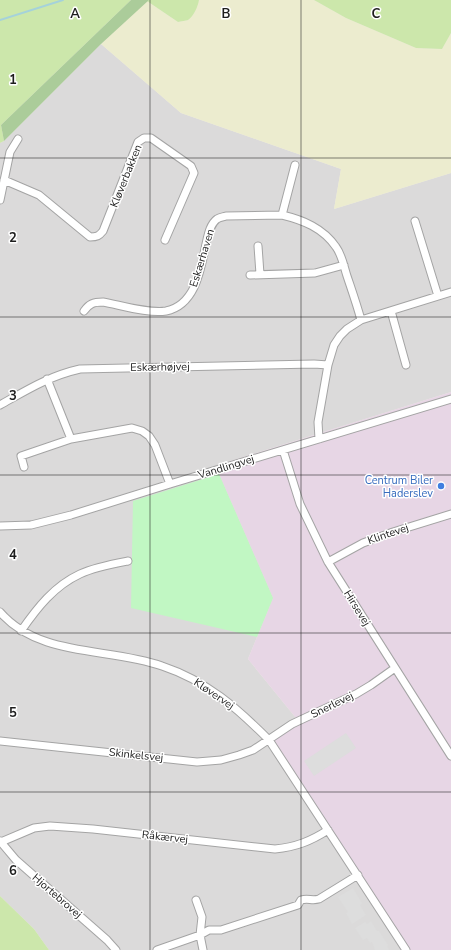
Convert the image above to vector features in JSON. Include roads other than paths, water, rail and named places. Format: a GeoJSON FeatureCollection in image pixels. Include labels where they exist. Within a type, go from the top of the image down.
{"type":"FeatureCollection","features":[{"type":"Feature","properties":{"kind":"street","name":"Kløverbakken"},"geometry":{"type":"LineString","coordinates":[[4,180],[40,195],[90,237],[97,237],[103,231],[138,142],[144,138],[151,138],[191,166],[194,173],[165,240]]}},
{"type":"Feature","properties":{"kind":"street"},"geometry":{"type":"LineString","coordinates":[[0,200],[10,152],[18,139]]}},
{"type":"Feature","properties":{"kind":"street"},"geometry":{"type":"LineString","coordinates":[[295,165],[282,215],[299,219],[314,226],[325,235],[336,248],[344,265],[361,320]]}},
{"type":"Feature","properties":{"kind":"street","name":"Eskærhaven"},"geometry":{"type":"LineString","coordinates":[[84,311],[87,306],[94,302],[102,302],[154,312],[167,310],[179,305],[189,296],[195,286],[202,266],[208,234],[218,218],[226,216],[282,215]]}},
{"type":"Feature","properties":{"kind":"street"},"geometry":{"type":"LineString","coordinates":[[415,221],[438,296]]}},
{"type":"Feature","properties":{"kind":"street"},"geometry":{"type":"LineString","coordinates":[[258,246],[260,274]]}},
{"type":"Feature","properties":{"kind":"street"},"geometry":{"type":"LineString","coordinates":[[250,274],[315,273],[344,265]]}},
{"type":"Feature","properties":{"kind":"street"},"geometry":{"type":"LineString","coordinates":[[319,439],[318,422],[328,365],[334,345],[340,336],[347,329],[361,320],[451,292]]}},
{"type":"Feature","properties":{"kind":"street"},"geometry":{"type":"LineString","coordinates":[[391,311],[406,365]]}},
{"type":"Feature","properties":{"kind":"street","name":"Eskærhøjvej"},"geometry":{"type":"LineString","coordinates":[[0,405],[47,379],[63,372],[80,368],[328,365]]}},
{"type":"Feature","properties":{"kind":"street"},"geometry":{"type":"LineString","coordinates":[[47,379],[72,440]]}},
{"type":"Feature","properties":{"kind":"street","name":"Vandlingvej"},"geometry":{"type":"LineString","coordinates":[[0,526],[31,525],[71,515],[451,399]]}},
{"type":"Feature","properties":{"kind":"street"},"geometry":{"type":"LineString","coordinates":[[24,467],[21,456],[72,440],[132,428],[142,431],[149,436],[155,445],[170,484]]}},
{"type":"Feature","properties":{"kind":"street","name":"Hirsevej"},"geometry":{"type":"LineString","coordinates":[[283,450],[300,504],[328,562],[451,756]]}},
{"type":"Feature","properties":{"kind":"street","name":"Klintevej"},"geometry":{"type":"LineString","coordinates":[[328,562],[363,543],[451,514]]}},
{"type":"Feature","properties":{"kind":"street"},"geometry":{"type":"LineString","coordinates":[[21,631],[32,614],[60,586],[80,574],[100,567],[128,561]]}},
{"type":"Feature","properties":{"kind":"street","name":"Kløvervej"},"geometry":{"type":"LineString","coordinates":[[0,612],[21,631],[34,638],[63,647],[122,655],[162,666],[206,686],[227,701],[269,740],[406,950]]}},
{"type":"Feature","properties":{"kind":"street","name":"Snerlevej"},"geometry":{"type":"LineString","coordinates":[[269,740],[292,724],[356,694],[395,668]]}},
{"type":"Feature","properties":{"kind":"street","name":"Skinkelsvej"},"geometry":{"type":"LineString","coordinates":[[0,741],[197,762],[221,760],[239,755],[253,750],[269,740]]}},
{"type":"Feature","properties":{"kind":"street","name":"Råkærvej"},"geometry":{"type":"LineString","coordinates":[[0,841],[34,828],[50,826],[93,829],[275,849],[299,845],[314,839],[328,830]]}},
{"type":"Feature","properties":{"kind":"street","name":"Hjortebrovej"},"geometry":{"type":"LineString","coordinates":[[0,841],[16,860],[107,940],[116,950]]}},
{"type":"Feature","properties":{"kind":"street"},"geometry":{"type":"LineString","coordinates":[[157,950],[200,935],[209,930],[221,930],[298,905],[301,900],[307,898],[313,900],[319,899],[358,875]]}},
{"type":"Feature","properties":{"kind":"street"},"geometry":{"type":"LineString","coordinates":[[196,900],[202,917],[200,935],[203,950]]}},
{"type":"Feature","properties":{"kind":"waterway"},"geometry":{"type":"LineString","coordinates":[[0,20],[63,0]]}},
{"type":"Feature","properties":{"kind":"place","name":"Centrum Biler Haderslev"},"geometry":{"type":"Point","coordinates":[441,486]}}]}
